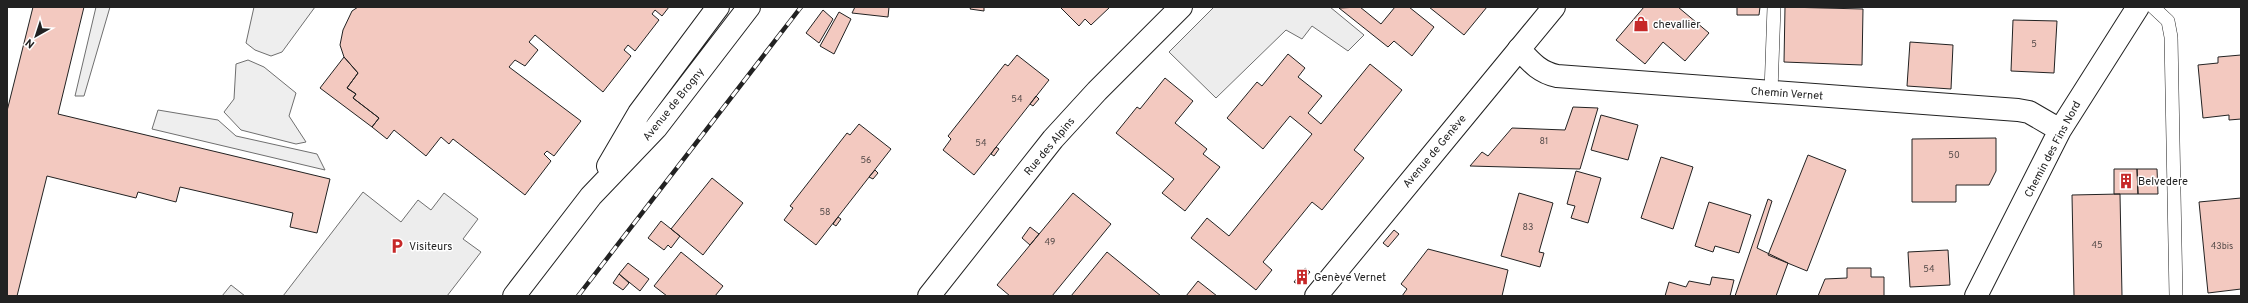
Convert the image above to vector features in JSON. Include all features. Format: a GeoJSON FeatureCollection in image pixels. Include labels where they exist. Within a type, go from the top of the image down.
{"type":"FeatureCollection","features":[{"type":"Feature","properties":{"kind":"street","name":"Avenue de Brogny"},"geometry":{"type":"LineString","coordinates":[[591,196],[638,113],[718,7]]}},
{"type":"Feature","properties":{"kind":"street","name":"Rue des Alpins"},"geometry":{"type":"LineString","coordinates":[[929,296],[1053,139],[1097,91],[1181,7]]}},
{"type":"Feature","properties":{"kind":"street","name":"Avenue de Genève"},"geometry":{"type":"LineString","coordinates":[[1316,296],[1554,7]]}},
{"type":"Feature","properties":{"kind":"street","name":"Chemin des Fins Nord"},"geometry":{"type":"LineString","coordinates":[[1976,296],[2060,130],[2138,7]]}},
{"type":"Feature","properties":{"kind":"street","name":"Avenue de Brogny"},"geometry":{"type":"LineString","coordinates":[[514,296],[591,196],[656,128],[747,8]]}},
{"type":"Feature","properties":{"kind":"street","name":"Chemin Vernet"},"geometry":{"type":"LineString","coordinates":[[1519,49],[1536,67],[1546,73],[1557,76],[2018,110],[2034,115],[2060,130]]}},
{"type":"Feature","properties":{"kind":"lane"},"geometry":{"type":"LineString","coordinates":[[1771,92],[1774,7]]}},
{"type":"Feature","properties":{"kind":"lane"},"geometry":{"type":"LineString","coordinates":[[2153,7],[2168,21],[2171,38],[2176,296]]}},
{"type":"Feature","properties":{"kind":"shaded area"},"geometry":{"type":"Polygon","coordinates":[[[96,7],[110,7],[84,96],[75,96],[96,7]]]}},
{"type":"Feature","properties":{"kind":"shaded area"},"geometry":{"type":"Polygon","coordinates":[[[254,7],[315,7],[282,52],[271,56],[255,50],[246,43],[254,7]]]}},
{"type":"Feature","properties":{"kind":"shaded area"},"geometry":{"type":"Polygon","coordinates":[[[1214,7],[1330,7],[1364,35],[1348,51],[1312,26],[1302,39],[1286,30],[1216,98],[1169,52],[1214,7]]]}},
{"type":"Feature","properties":{"kind":"shaded area"},"geometry":{"type":"Polygon","coordinates":[[[248,60],[264,67],[296,93],[289,116],[306,142],[296,144],[241,130],[224,112],[234,99],[236,64],[248,60]]]}},
{"type":"Feature","properties":{"kind":"shaded area"},"geometry":{"type":"Polygon","coordinates":[[[158,110],[218,120],[236,136],[317,154],[325,170],[152,129],[158,110]]]}},
{"type":"Feature","properties":{"kind":"shaded area","name":"Visiteurs"},"geometry":{"type":"Polygon","coordinates":[[[363,192],[401,222],[418,200],[431,210],[444,193],[478,219],[463,239],[481,252],[447,296],[283,296],[363,192]]]}},
{"type":"Feature","properties":{"kind":"shaded area"},"geometry":{"type":"Polygon","coordinates":[[[231,285],[245,296],[222,296],[231,285]]]}},
{"type":"Feature","properties":{"kind":"building"},"geometry":{"type":"Polygon","coordinates":[[[33,7],[84,7],[58,114],[330,179],[317,233],[290,227],[293,213],[180,187],[176,202],[138,192],[136,198],[47,176],[17,296],[7,296],[7,111],[33,7]]]}},
{"type":"Feature","properties":{"kind":"building"},"geometry":{"type":"Polygon","coordinates":[[[358,7],[669,7],[662,16],[655,10],[652,14],[659,20],[635,51],[628,45],[624,50],[631,56],[603,92],[535,35],[529,42],[538,50],[525,66],[515,60],[509,67],[581,121],[554,156],[547,151],[544,154],[551,161],[525,195],[453,139],[449,144],[441,137],[426,156],[394,130],[387,139],[372,127],[379,118],[353,98],[356,94],[347,88],[358,73],[344,57],[340,45],[343,30],[352,11],[358,7]]]}},
{"type":"Feature","properties":{"kind":"building"},"geometry":{"type":"Polygon","coordinates":[[[855,7],[889,7],[888,17],[852,13],[855,7]]]}},
{"type":"Feature","properties":{"kind":"building"},"geometry":{"type":"Polygon","coordinates":[[[971,7],[984,7],[984,11],[970,9],[971,7]]]}},
{"type":"Feature","properties":{"kind":"building"},"geometry":{"type":"Polygon","coordinates":[[[1060,7],[1110,7],[1091,25],[1085,19],[1079,26],[1060,7]]]}},
{"type":"Feature","properties":{"kind":"building"},"geometry":{"type":"Polygon","coordinates":[[[1360,7],[1381,24],[1395,7],[1409,7],[1434,27],[1412,56],[1394,41],[1388,47],[1339,8],[1360,7]]]}},
{"type":"Feature","properties":{"kind":"building"},"geometry":{"type":"Polygon","coordinates":[[[1429,7],[1487,7],[1464,35],[1429,7]]]}},
{"type":"Feature","properties":{"kind":"building"},"geometry":{"type":"Polygon","coordinates":[[[1644,7],[1678,7],[1709,33],[1685,61],[1663,42],[1645,64],[1616,40],[1644,7]]]}},
{"type":"Feature","properties":{"kind":"building"},"geometry":{"type":"Polygon","coordinates":[[[1737,7],[1760,7],[1759,15],[1737,15],[1737,7]]]}},
{"type":"Feature","properties":{"kind":"building"},"geometry":{"type":"Polygon","coordinates":[[[1785,7],[1863,9],[1862,65],[1784,62],[1785,7]]]}},
{"type":"Feature","properties":{"kind":"building"},"geometry":{"type":"Polygon","coordinates":[[[823,10],[833,19],[819,43],[806,33],[823,10]]]}},
{"type":"Feature","properties":{"kind":"building"},"geometry":{"type":"Polygon","coordinates":[[[839,12],[851,19],[834,54],[820,46],[839,12]]]}},
{"type":"Feature","properties":{"kind":"building"},"geometry":{"type":"Polygon","coordinates":[[[2013,20],[2057,21],[2054,73],[2011,71],[2013,20]]]}},
{"type":"Feature","properties":{"kind":"building"},"geometry":{"type":"Polygon","coordinates":[[[1910,42],[1953,45],[1951,89],[1907,86],[1910,42]]]}},
{"type":"Feature","properties":{"kind":"building"},"geometry":{"type":"Polygon","coordinates":[[[1288,54],[1305,68],[1298,77],[1322,96],[1308,113],[1321,124],[1370,64],[1402,90],[1354,150],[1364,158],[1322,210],[1312,202],[1263,262],[1272,270],[1256,290],[1191,238],[1207,218],[1229,236],[1312,134],[1290,116],[1263,149],[1227,118],[1257,82],[1262,86],[1288,54]]]}},
{"type":"Feature","properties":{"kind":"building"},"geometry":{"type":"Polygon","coordinates":[[[1017,55],[1049,80],[974,175],[943,150],[951,139],[948,136],[1005,64],[1008,66],[1017,55]]]}},
{"type":"Feature","properties":{"kind":"building"},"geometry":{"type":"Polygon","coordinates":[[[2241,55],[2241,119],[2229,120],[2229,115],[2203,118],[2198,65],[2218,63],[2218,57],[2241,55]]]}},
{"type":"Feature","properties":{"kind":"building"},"geometry":{"type":"Polygon","coordinates":[[[344,57],[358,73],[347,88],[356,94],[353,98],[379,118],[372,127],[320,88],[344,57]]]}},
{"type":"Feature","properties":{"kind":"building"},"geometry":{"type":"Polygon","coordinates":[[[1165,78],[1193,101],[1175,123],[1207,149],[1203,154],[1220,167],[1185,211],[1162,193],[1174,179],[1116,133],[1137,107],[1140,109],[1165,78]]]}},
{"type":"Feature","properties":{"kind":"building"},"geometry":{"type":"Polygon","coordinates":[[[1036,96],[1039,99],[1033,106],[1030,104],[1036,96]]]}},
{"type":"Feature","properties":{"kind":"building"},"geometry":{"type":"Polygon","coordinates":[[[1573,107],[1598,108],[1580,169],[1470,166],[1482,152],[1488,156],[1512,128],[1565,130],[1573,107]]]}},
{"type":"Feature","properties":{"kind":"building"},"geometry":{"type":"Polygon","coordinates":[[[1601,115],[1638,125],[1628,160],[1591,150],[1601,115]]]}},
{"type":"Feature","properties":{"kind":"building"},"geometry":{"type":"Polygon","coordinates":[[[859,124],[891,149],[816,245],[784,220],[793,208],[790,206],[847,133],[850,135],[859,124]]]}},
{"type":"Feature","properties":{"kind":"building"},"geometry":{"type":"Polygon","coordinates":[[[1996,138],[1996,171],[1989,185],[1956,185],[1956,202],[1912,202],[1912,139],[1996,138]]]}},
{"type":"Feature","properties":{"kind":"building"},"geometry":{"type":"Polygon","coordinates":[[[996,147],[999,149],[994,156],[991,154],[996,147]]]}},
{"type":"Feature","properties":{"kind":"building"},"geometry":{"type":"Polygon","coordinates":[[[1808,155],[1846,170],[1807,271],[1768,255],[1808,155]]]}},
{"type":"Feature","properties":{"kind":"building"},"geometry":{"type":"Polygon","coordinates":[[[1661,157],[1693,167],[1673,229],[1641,218],[1661,157]]]}},
{"type":"Feature","properties":{"kind":"building","name":"Belvedere"},"geometry":{"type":"Polygon","coordinates":[[[2114,169],[2137,169],[2138,194],[2114,194],[2114,169]]]}},
{"type":"Feature","properties":{"kind":"building"},"geometry":{"type":"Polygon","coordinates":[[[2137,169],[2157,169],[2158,194],[2138,194],[2137,169]]]}},
{"type":"Feature","properties":{"kind":"building"},"geometry":{"type":"Polygon","coordinates":[[[875,170],[878,173],[873,179],[869,177],[875,170]]]}},
{"type":"Feature","properties":{"kind":"building"},"geometry":{"type":"Polygon","coordinates":[[[1576,171],[1601,178],[1588,223],[1571,218],[1575,206],[1567,204],[1576,171]]]}},
{"type":"Feature","properties":{"kind":"building"},"geometry":{"type":"Polygon","coordinates":[[[712,178],[743,203],[703,255],[671,229],[712,178]]]}},
{"type":"Feature","properties":{"kind":"building"},"geometry":{"type":"Polygon","coordinates":[[[1073,193],[1111,224],[1052,296],[1010,296],[997,285],[1073,193]]]}},
{"type":"Feature","properties":{"kind":"building"},"geometry":{"type":"Polygon","coordinates":[[[1519,193],[1553,203],[1539,252],[1544,253],[1540,267],[1501,256],[1519,193]]]}},
{"type":"Feature","properties":{"kind":"building"},"geometry":{"type":"Polygon","coordinates":[[[2120,194],[2122,296],[2074,296],[2072,195],[2120,194]]]}},
{"type":"Feature","properties":{"kind":"building"},"geometry":{"type":"Polygon","coordinates":[[[2241,198],[2241,289],[2208,293],[2199,202],[2241,198]]]}},
{"type":"Feature","properties":{"kind":"building"},"geometry":{"type":"Polygon","coordinates":[[[1768,199],[1772,201],[1757,248],[1788,263],[1776,296],[1735,296],[1768,199]]]}},
{"type":"Feature","properties":{"kind":"building"},"geometry":{"type":"Polygon","coordinates":[[[1709,202],[1751,215],[1739,253],[1715,246],[1713,252],[1695,246],[1709,202]]]}},
{"type":"Feature","properties":{"kind":"building"},"geometry":{"type":"Polygon","coordinates":[[[838,217],[841,219],[836,226],[833,224],[838,217]]]}},
{"type":"Feature","properties":{"kind":"building"},"geometry":{"type":"Polygon","coordinates":[[[661,221],[680,236],[671,248],[668,245],[664,250],[648,238],[661,221]]]}},
{"type":"Feature","properties":{"kind":"building"},"geometry":{"type":"Polygon","coordinates":[[[1030,227],[1039,234],[1030,245],[1022,238],[1030,227]]]}},
{"type":"Feature","properties":{"kind":"building","name":"Genève Vernet"},"geometry":{"type":"Polygon","coordinates":[[[1394,230],[1399,234],[1388,247],[1383,243],[1394,230]]]}},
{"type":"Feature","properties":{"kind":"building"},"geometry":{"type":"Polygon","coordinates":[[[1428,249],[1508,270],[1502,296],[1402,296],[1407,289],[1401,284],[1428,249]]]}},
{"type":"Feature","properties":{"kind":"building"},"geometry":{"type":"Polygon","coordinates":[[[1948,250],[1950,285],[1910,287],[1908,252],[1948,250]]]}},
{"type":"Feature","properties":{"kind":"building"},"geometry":{"type":"Polygon","coordinates":[[[681,252],[723,286],[715,296],[667,296],[654,286],[681,252]]]}},
{"type":"Feature","properties":{"kind":"building"},"geometry":{"type":"Polygon","coordinates":[[[1107,252],[1161,296],[1071,296],[1107,252]]]}},
{"type":"Feature","properties":{"kind":"building"},"geometry":{"type":"Polygon","coordinates":[[[628,263],[649,279],[640,291],[619,274],[628,263]]]}},
{"type":"Feature","properties":{"kind":"building","name":"Genève Vernet"},"geometry":{"type":"Polygon","coordinates":[[[1305,268],[1310,272],[1299,285],[1294,282],[1305,268]]]}},
{"type":"Feature","properties":{"kind":"building"},"geometry":{"type":"Polygon","coordinates":[[[1847,268],[1871,268],[1871,277],[1884,277],[1884,296],[1818,296],[1825,279],[1847,278],[1847,268]]]}},
{"type":"Feature","properties":{"kind":"building"},"geometry":{"type":"Polygon","coordinates":[[[619,274],[629,283],[623,290],[613,283],[619,274]]]}},
{"type":"Feature","properties":{"kind":"building"},"geometry":{"type":"Polygon","coordinates":[[[1712,277],[1734,280],[1730,296],[1665,296],[1669,282],[1686,287],[1689,281],[1710,285],[1712,277]]]}},
{"type":"Feature","properties":{"kind":"building"},"geometry":{"type":"Polygon","coordinates":[[[1198,281],[1217,296],[1186,296],[1198,281]]]}},
{"type":"Feature","properties":{"kind":"railway"},"geometry":{"type":"LineString","coordinates":[[578,296],[801,7]]}},
{"type":"Feature","properties":{"kind":"place","name":"chevallier"},"geometry":{"type":"Point","coordinates":[1641,24]}},
{"type":"Feature","properties":{"kind":"place","name":"Belvedere"},"geometry":{"type":"Point","coordinates":[2126,181]}},
{"type":"Feature","properties":{"kind":"place","name":"Visiteurs"},"geometry":{"type":"Point","coordinates":[397,246]}},
{"type":"Feature","properties":{"kind":"place","name":"Genève Vernet"},"geometry":{"type":"Point","coordinates":[1302,277]}}]}
